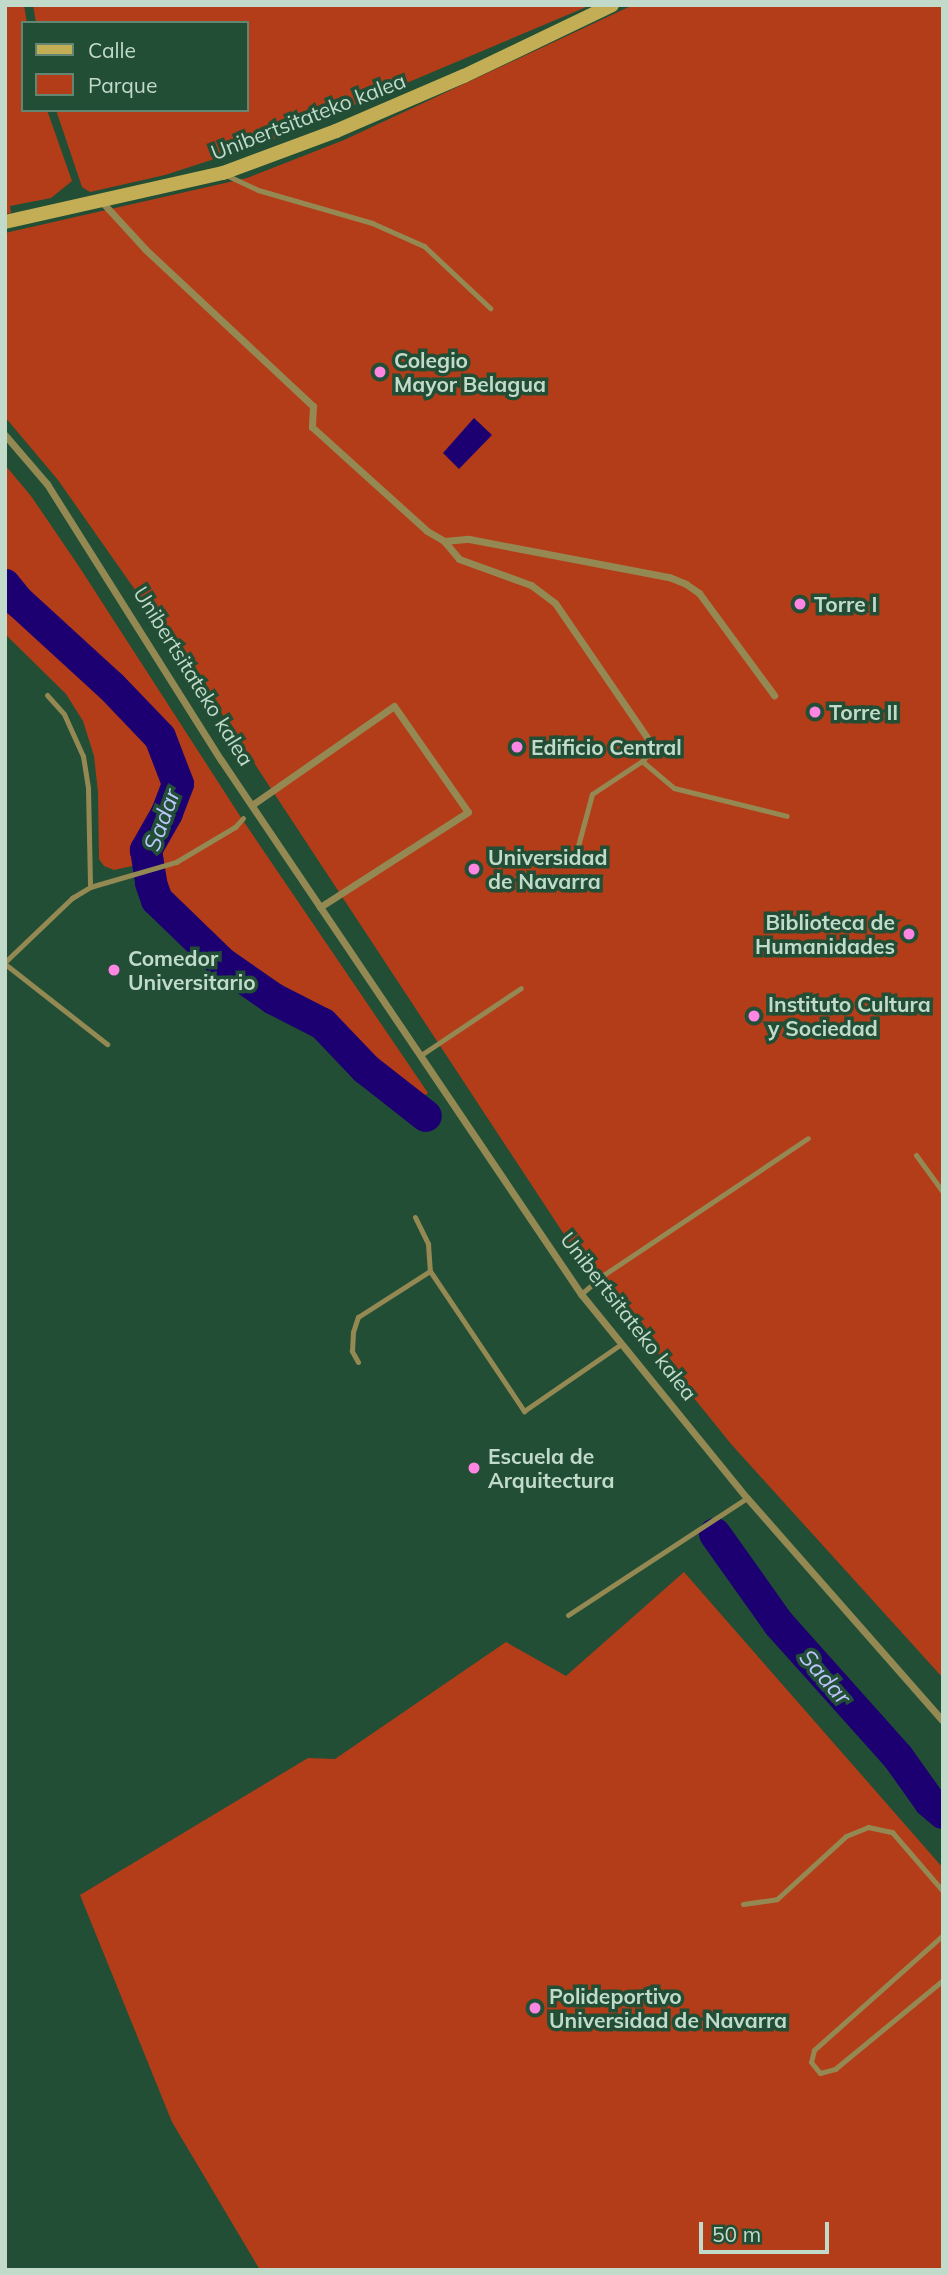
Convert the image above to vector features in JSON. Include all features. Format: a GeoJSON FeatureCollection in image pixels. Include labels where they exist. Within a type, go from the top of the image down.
{"type":"FeatureCollection","features":[{"type":"Feature","properties":{"kind":"main road","name":"Unibertsitateko kalea"},"geometry":{"type":"LineString","coordinates":[[5,222],[223,173],[336,131],[464,76],[612,5]]}},
{"type":"Feature","properties":{"kind":"street"},"geometry":{"type":"LineString","coordinates":[[102,202],[145,249],[313,407],[312,427],[427,531],[444,541],[459,559],[531,585],[555,603],[650,742]]}},
{"type":"Feature","properties":{"kind":"street","name":"Unibertsitateko kalea"},"geometry":{"type":"LineString","coordinates":[[5,435],[47,484],[252,804],[581,1294],[747,1498],[943,1721]]}},
{"type":"Feature","properties":{"kind":"street"},"geometry":{"type":"LineString","coordinates":[[444,541],[469,539],[669,577],[686,584],[699,593],[774,695]]}},
{"type":"Feature","properties":{"kind":"street"},"geometry":{"type":"LineString","coordinates":[[252,804],[394,706],[468,813],[320,907]]}},
{"type":"Feature","properties":{"kind":"lane"},"geometry":{"type":"LineString","coordinates":[[223,173],[258,190],[372,223],[424,246],[490,308]]}},
{"type":"Feature","properties":{"kind":"lane"},"geometry":{"type":"LineString","coordinates":[[47,695],[64,714],[83,756],[88,788],[90,887]]}},
{"type":"Feature","properties":{"kind":"lane"},"geometry":{"type":"LineString","coordinates":[[575,858],[592,794],[642,761],[649,753],[650,742]]}},
{"type":"Feature","properties":{"kind":"lane"},"geometry":{"type":"LineString","coordinates":[[642,761],[674,788],[787,816]]}},
{"type":"Feature","properties":{"kind":"lane"},"geometry":{"type":"LineString","coordinates":[[107,1044],[5,963],[72,898],[90,887],[176,862],[235,827],[243,818]]}},
{"type":"Feature","properties":{"kind":"lane"},"geometry":{"type":"LineString","coordinates":[[421,1055],[521,988]]}},
{"type":"Feature","properties":{"kind":"lane"},"geometry":{"type":"LineString","coordinates":[[581,1294],[808,1138]]}},
{"type":"Feature","properties":{"kind":"lane"},"geometry":{"type":"LineString","coordinates":[[916,1155],[943,1192]]}},
{"type":"Feature","properties":{"kind":"lane"},"geometry":{"type":"LineString","coordinates":[[415,1217],[428,1244],[430,1270],[524,1411],[621,1344]]}},
{"type":"Feature","properties":{"kind":"lane"},"geometry":{"type":"LineString","coordinates":[[358,1362],[352,1351],[358,1317],[430,1270]]}},
{"type":"Feature","properties":{"kind":"lane"},"geometry":{"type":"LineString","coordinates":[[568,1615],[747,1498]]}},
{"type":"Feature","properties":{"kind":"lane"},"geometry":{"type":"LineString","coordinates":[[743,1904],[777,1899],[845,1836],[868,1827],[892,1832],[943,1891]]}},
{"type":"Feature","properties":{"kind":"lane"},"geometry":{"type":"LineString","coordinates":[[943,1936],[814,2049],[811,2062],[820,2073],[835,2069],[943,1980]]}},
{"type":"Feature","properties":{"kind":"green space"},"geometry":{"type":"Polygon","coordinates":[[[5,5],[24,5],[27,21],[21,21],[21,112],[48,112],[72,181],[51,198],[10,206],[11,213],[5,214],[5,5]]]}},
{"type":"Feature","properties":{"kind":"green space"},"geometry":{"type":"Polygon","coordinates":[[[33,5],[591,5],[267,142],[165,175],[90,192],[82,187],[57,112],[248,112],[248,21],[36,21],[33,5]]]}},
{"type":"Feature","properties":{"kind":"green space"},"geometry":{"type":"Polygon","coordinates":[[[633,5],[943,5],[943,1678],[731,1444],[573,1248],[220,711],[58,480],[5,417],[5,233],[247,178],[344,140],[633,5]]]}},
{"type":"Feature","properties":{"kind":"green space"},"geometry":{"type":"Polygon","coordinates":[[[5,465],[31,496],[78,565],[242,819],[428,1093],[415,1102],[391,1080],[345,1025],[323,1010],[281,991],[237,962],[165,892],[132,866],[114,870],[104,866],[99,859],[98,792],[94,756],[83,721],[66,694],[5,634],[5,465]]]}},
{"type":"Feature","properties":{"kind":"green space","name":"Polideportivo Universidad de Navarra"},"geometry":{"type":"Polygon","coordinates":[[[684,1572],[943,1868],[943,2270],[260,2270],[172,2122],[80,1895],[308,1758],[335,1759],[506,1642],[566,1676],[684,1572]]]}},
{"type":"Feature","properties":{"kind":"shaded area"},"geometry":{"type":"Polygon","coordinates":[[[474,418],[492,435],[459,469],[443,453],[474,418]]]}},
{"type":"Feature","properties":{"kind":"waterway","name":"Sadar"},"geometry":{"type":"LineString","coordinates":[[5,585],[18,601],[112,687],[160,737],[178,784],[167,813],[146,850],[151,883],[157,900],[222,963],[274,999],[323,1024],[366,1069],[426,1116]]}},
{"type":"Feature","properties":{"kind":"waterway","name":"Sadar"},"geometry":{"type":"LineString","coordinates":[[715,1534],[779,1624],[898,1757],[930,1802],[943,1813]]}},
{"type":"Feature","properties":{"kind":"place","name":"Colegio Mayor Belagua"},"geometry":{"type":"Point","coordinates":[380,372]}},
{"type":"Feature","properties":{"kind":"place","name":"Torre I"},"geometry":{"type":"Point","coordinates":[800,604]}},
{"type":"Feature","properties":{"kind":"place","name":"Torre II"},"geometry":{"type":"Point","coordinates":[815,712]}},
{"type":"Feature","properties":{"kind":"place","name":"Edificio Central"},"geometry":{"type":"Point","coordinates":[517,747]}},
{"type":"Feature","properties":{"kind":"place","name":"Universidad de Navarra"},"geometry":{"type":"Point","coordinates":[474,869]}},
{"type":"Feature","properties":{"kind":"place","name":"Biblioteca de Humanidades"},"geometry":{"type":"Point","coordinates":[909,934]}},
{"type":"Feature","properties":{"kind":"place","name":"Comedor Universitario"},"geometry":{"type":"Point","coordinates":[114,970]}},
{"type":"Feature","properties":{"kind":"place","name":"Instituto Cultura y Sociedad"},"geometry":{"type":"Point","coordinates":[754,1016]}},
{"type":"Feature","properties":{"kind":"place","name":"Escuela de Arquitectura"},"geometry":{"type":"Point","coordinates":[474,1468]}},
{"type":"Feature","properties":{"kind":"place","name":"Polideportivo Universidad de Navarra"},"geometry":{"type":"Point","coordinates":[535,2008]}}]}
